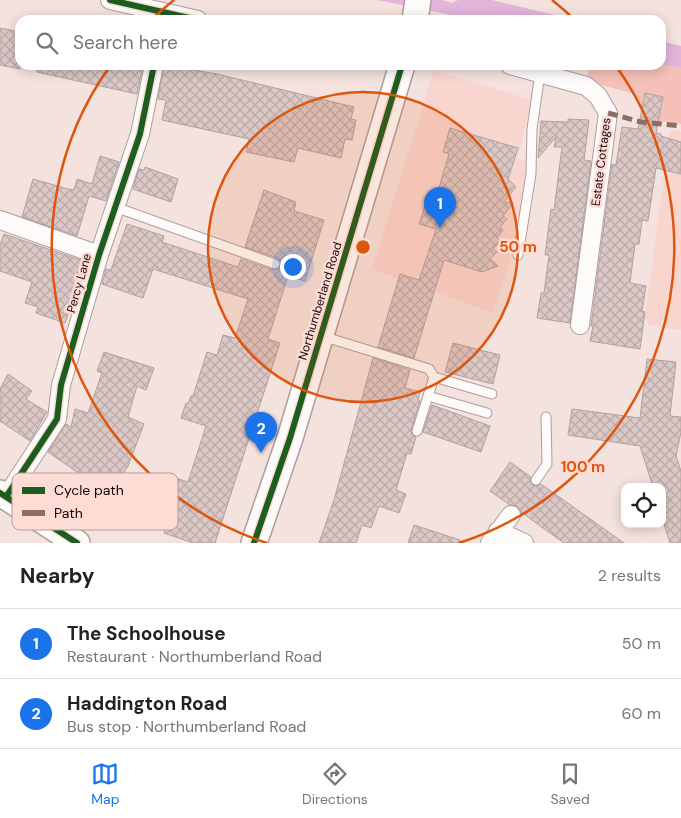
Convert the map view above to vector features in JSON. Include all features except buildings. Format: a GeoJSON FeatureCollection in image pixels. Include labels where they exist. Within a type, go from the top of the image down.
{"type":"FeatureCollection","features":[{"type":"Feature","properties":{"kind":"main road"},"geometry":{"type":"LineString","coordinates":[[416,15],[418,0]]}},
{"type":"Feature","properties":{"kind":"main road","name":"Northumberland Road"},"geometry":{"type":"LineString","coordinates":[[254,543],[290,438],[400,70]]}},
{"type":"Feature","properties":{"kind":"main road"},"geometry":{"type":"LineString","coordinates":[[57,530],[77,543]]}},
{"type":"Feature","properties":{"kind":"street"},"geometry":{"type":"LineString","coordinates":[[110,0],[162,15]]}},
{"type":"Feature","properties":{"kind":"street","name":"Percy Lane"},"geometry":{"type":"LineString","coordinates":[[19,473],[57,419],[61,385],[99,255],[140,134],[153,70]]}},
{"type":"Feature","properties":{"kind":"street","name":"Estate Cottages"},"geometry":{"type":"LineString","coordinates":[[529,70],[586,86],[598,96],[608,113],[580,325]]}},
{"type":"Feature","properties":{"kind":"street","name":"Percy Lane"},"geometry":{"type":"LineString","coordinates":[[0,220],[99,255]]}},
{"type":"Feature","properties":{"kind":"street","name":"Percy Lane"},"geometry":{"type":"LineString","coordinates":[[3,495],[12,482]]}},
{"type":"Feature","properties":{"kind":"street"},"geometry":{"type":"LineString","coordinates":[[513,512],[494,537],[524,543]]}},
{"type":"Feature","properties":{"kind":"lane"},"geometry":{"type":"LineString","coordinates":[[518,255],[531,174],[532,129],[540,73]]}},
{"type":"Feature","properties":{"kind":"lane"},"geometry":{"type":"LineString","coordinates":[[115,207],[275,264]]}},
{"type":"Feature","properties":{"kind":"lane"},"geometry":{"type":"LineString","coordinates":[[321,336],[429,369],[434,377],[492,394]]}},
{"type":"Feature","properties":{"kind":"lane"},"geometry":{"type":"LineString","coordinates":[[417,431],[434,377]]}},
{"type":"Feature","properties":{"kind":"lane"},"geometry":{"type":"LineString","coordinates":[[428,396],[487,413]]}},
{"type":"Feature","properties":{"kind":"lane"},"geometry":{"type":"LineString","coordinates":[[536,480],[547,464],[546,417]]}},
{"type":"Feature","properties":{"kind":"shaded area"},"geometry":{"type":"Polygon","coordinates":[[[377,0],[442,0],[452,3],[458,0],[492,0],[554,15],[451,15],[377,0]]]}},
{"type":"Feature","properties":{"kind":"shaded area"},"geometry":{"type":"Polygon","coordinates":[[[666,42],[681,46],[681,68],[666,65],[666,42]]]}},
{"type":"Feature","properties":{"kind":"shaded area"},"geometry":{"type":"Polygon","coordinates":[[[666,65],[681,68],[681,124],[658,121],[663,97],[645,93],[642,106],[635,94],[587,81],[588,70],[666,70],[666,65]]]}},
{"type":"Feature","properties":{"kind":"shaded area"},"geometry":{"type":"Polygon","coordinates":[[[434,70],[531,100],[518,159],[529,160],[521,227],[493,313],[372,269],[434,70]]]}},
{"type":"Feature","properties":{"kind":"shaded area"},"geometry":{"type":"Polygon","coordinates":[[[670,130],[681,132],[681,330],[649,325],[645,317],[670,130]]]}},
{"type":"Feature","properties":{"kind":"marked path"},"geometry":{"type":"LineString","coordinates":[[608,113],[641,122],[681,126]]}},
{"type":"Feature","properties":{"kind":"cycle path"},"geometry":{"type":"LineString","coordinates":[[110,0],[176,15]]}},
{"type":"Feature","properties":{"kind":"cycle path"},"geometry":{"type":"LineString","coordinates":[[22,473],[57,419],[61,385],[99,255],[140,134],[153,70]]}},
{"type":"Feature","properties":{"kind":"cycle path"},"geometry":{"type":"LineString","coordinates":[[254,543],[290,438],[400,70]]}},
{"type":"Feature","properties":{"kind":"cycle path"},"geometry":{"type":"LineString","coordinates":[[6,497],[12,488]]}},
{"type":"Feature","properties":{"kind":"cycle path"},"geometry":{"type":"LineString","coordinates":[[0,493],[12,501]]}},
{"type":"Feature","properties":{"kind":"cycle path"},"geometry":{"type":"LineString","coordinates":[[57,530],[77,543]]}},
{"type":"Feature","properties":{"kind":"place","name":"The Schoolhouse"},"geometry":{"type":"Point","coordinates":[440,228]}},
{"type":"Feature","properties":{"kind":"place","name":"Haddington Road"},"geometry":{"type":"Point","coordinates":[261,453]}}]}
